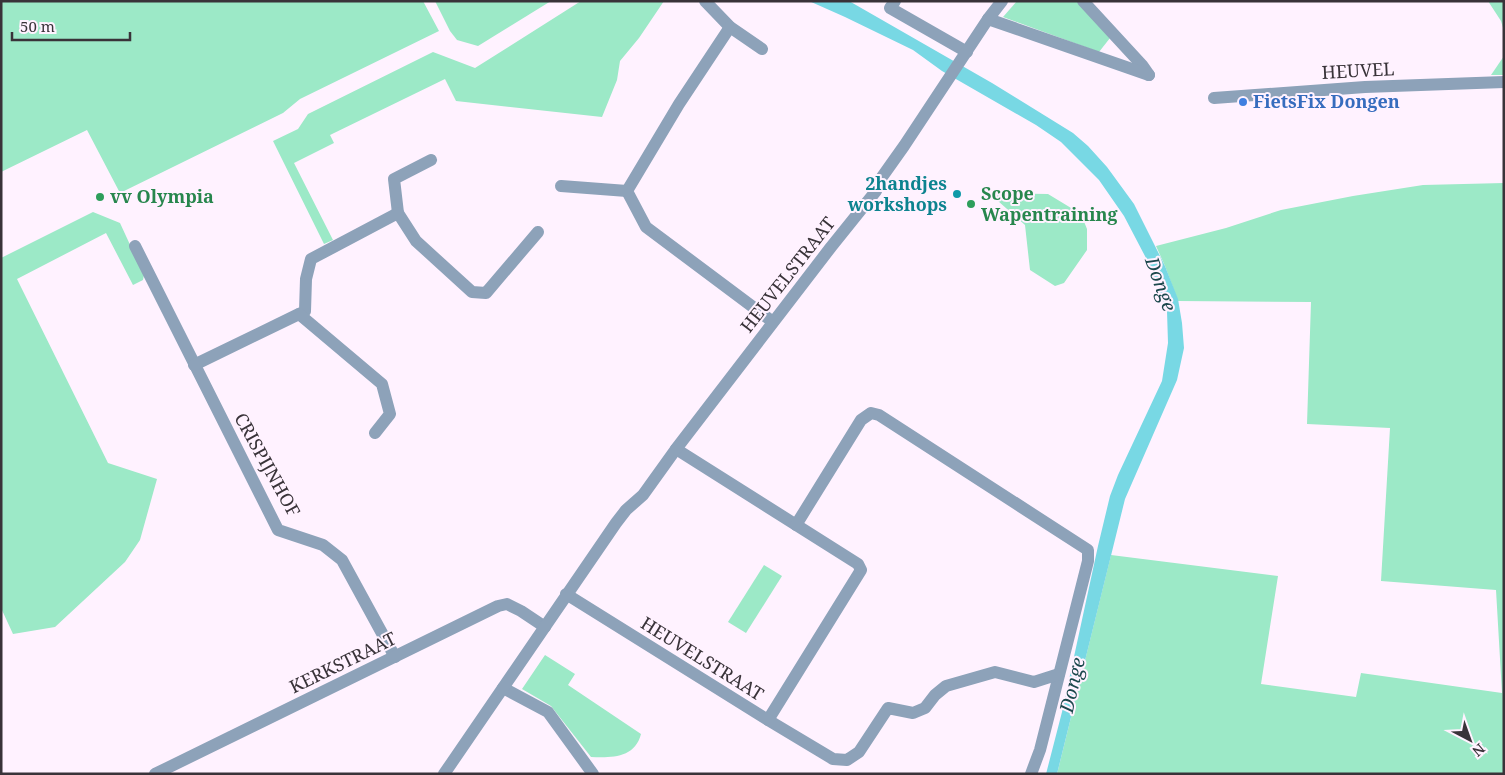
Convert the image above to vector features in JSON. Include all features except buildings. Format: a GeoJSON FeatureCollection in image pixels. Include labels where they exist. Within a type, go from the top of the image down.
{"type":"FeatureCollection","features":[{"type":"Feature","properties":{"kind":"street"},"geometry":{"type":"LineString","coordinates":[[705,1],[730,27],[762,49]]}},
{"type":"Feature","properties":{"kind":"street"},"geometry":{"type":"LineString","coordinates":[[895,1],[890,8],[966,52]]}},
{"type":"Feature","properties":{"kind":"street","name":"HEUVELSTRAAT"},"geometry":{"type":"LineString","coordinates":[[444,774],[566,594],[626,510],[643,495],[773,322],[876,191],[882,177],[1002,1]]}},
{"type":"Feature","properties":{"kind":"street"},"geometry":{"type":"LineString","coordinates":[[988,19],[1149,75],[1142,65],[1082,1]]}},
{"type":"Feature","properties":{"kind":"street"},"geometry":{"type":"LineString","coordinates":[[627,191],[679,104],[730,27]]}},
{"type":"Feature","properties":{"kind":"street","name":"HEUVEL"},"geometry":{"type":"LineString","coordinates":[[1214,98],[1365,88],[1504,82]]}},
{"type":"Feature","properties":{"kind":"street"},"geometry":{"type":"LineString","coordinates":[[431,160],[394,179],[398,213],[416,241],[472,292],[486,293],[538,232]]}},
{"type":"Feature","properties":{"kind":"street"},"geometry":{"type":"LineString","coordinates":[[561,186],[627,191]]}},
{"type":"Feature","properties":{"kind":"street"},"geometry":{"type":"LineString","coordinates":[[627,191],[646,227],[773,322]]}},
{"type":"Feature","properties":{"kind":"street"},"geometry":{"type":"LineString","coordinates":[[194,365],[304,311],[310,258],[398,213]]}},
{"type":"Feature","properties":{"kind":"street","name":"CRISPIJNHOF"},"geometry":{"type":"LineString","coordinates":[[135,246],[278,530],[323,545],[342,560],[394,657]]}},
{"type":"Feature","properties":{"kind":"street"},"geometry":{"type":"LineString","coordinates":[[299,314],[382,384],[390,414],[375,433]]}},
{"type":"Feature","properties":{"kind":"street"},"geometry":{"type":"LineString","coordinates":[[796,525],[861,420],[871,414],[879,415],[1088,550],[1088,561],[1040,750],[1031,774]]}},
{"type":"Feature","properties":{"kind":"street","name":"HEUVELSTRAAT"},"geometry":{"type":"LineString","coordinates":[[676,449],[858,564],[861,570],[768,720]]}},
{"type":"Feature","properties":{"kind":"street","name":"HEUVELSTRAAT"},"geometry":{"type":"LineString","coordinates":[[566,594],[833,759],[847,760],[859,752],[888,708],[913,713],[925,708],[935,695],[946,686],[995,672],[1034,682],[1059,674]]}},
{"type":"Feature","properties":{"kind":"street","name":"KERKSTRAAT"},"geometry":{"type":"LineString","coordinates":[[155,774],[498,606],[507,604],[521,610],[545,627]]}},
{"type":"Feature","properties":{"kind":"street"},"geometry":{"type":"LineString","coordinates":[[503,688],[548,712],[593,774]]}},
{"type":"Feature","properties":{"kind":"green space"},"geometry":{"type":"Polygon","coordinates":[[[1,1],[423,1],[439,31],[300,99],[283,113],[120,193],[87,130],[1,172],[1,1]]]}},
{"type":"Feature","properties":{"kind":"green space"},"geometry":{"type":"Polygon","coordinates":[[[435,1],[551,1],[478,46],[457,40],[450,31],[435,1]]]}},
{"type":"Feature","properties":{"kind":"green space"},"geometry":{"type":"Polygon","coordinates":[[[581,1],[664,1],[639,38],[620,61],[617,80],[602,117],[456,101],[445,79],[330,135],[334,143],[294,163],[333,240],[324,244],[273,141],[298,129],[308,114],[433,52],[475,68],[581,1]]]}},
{"type":"Feature","properties":{"kind":"green space"},"geometry":{"type":"Polygon","coordinates":[[[1017,1],[1077,1],[1110,38],[1099,52],[1003,17],[1017,1]]]}},
{"type":"Feature","properties":{"kind":"green space"},"geometry":{"type":"Polygon","coordinates":[[[1488,1],[1504,1],[1504,31],[1501,21],[1488,1]]]}},
{"type":"Feature","properties":{"kind":"green space"},"geometry":{"type":"Polygon","coordinates":[[[1504,56],[1504,75],[1491,75],[1504,56]]]}},
{"type":"Feature","properties":{"kind":"green space"},"geometry":{"type":"Polygon","coordinates":[[[1504,183],[1504,774],[1057,774],[1111,555],[1278,576],[1261,684],[1356,697],[1361,673],[1502,693],[1496,590],[1381,581],[1390,428],[1307,424],[1311,302],[1178,301],[1156,246],[1226,228],[1281,210],[1353,196],[1423,185],[1504,183]]]}},
{"type":"Feature","properties":{"kind":"green space"},"geometry":{"type":"Polygon","coordinates":[[[989,193],[1048,194],[1081,214],[1087,229],[1087,250],[1064,283],[1055,286],[1030,270],[1025,225],[989,193]]]}},
{"type":"Feature","properties":{"kind":"green space"},"geometry":{"type":"Polygon","coordinates":[[[93,212],[120,223],[144,275],[143,280],[133,285],[106,233],[17,279],[108,463],[157,479],[140,540],[125,562],[55,627],[13,634],[1,608],[1,258],[93,212]]]}},
{"type":"Feature","properties":{"kind":"green space"},"geometry":{"type":"Polygon","coordinates":[[[764,565],[782,576],[746,633],[728,622],[764,565]]]}},
{"type":"Feature","properties":{"kind":"green space"},"geometry":{"type":"Polygon","coordinates":[[[545,655],[575,674],[568,685],[641,734],[633,748],[621,755],[591,757],[551,706],[522,689],[545,655]]]}},
{"type":"Feature","properties":{"kind":"water","name":"Donge"},"geometry":{"type":"Polygon","coordinates":[[[809,1],[849,1],[992,83],[1073,133],[1107,167],[1134,204],[1165,266],[1178,299],[1184,348],[1177,380],[1125,499],[1057,774],[1046,774],[1062,712],[1098,546],[1110,496],[1118,475],[1162,381],[1168,343],[1167,311],[1146,258],[1124,216],[1099,180],[1061,142],[1036,125],[942,71],[913,50],[809,1]]]}},
{"type":"Feature","properties":{"kind":"place","name":"FietsFix Dongen"},"geometry":{"type":"Point","coordinates":[1243,102]}},
{"type":"Feature","properties":{"kind":"place","name":"2handjes workshops"},"geometry":{"type":"Point","coordinates":[957,194]}},
{"type":"Feature","properties":{"kind":"place","name":"vv Olympia"},"geometry":{"type":"Point","coordinates":[100,197]}},
{"type":"Feature","properties":{"kind":"place","name":"Scope Wapentraining"},"geometry":{"type":"Point","coordinates":[971,204]}}]}
